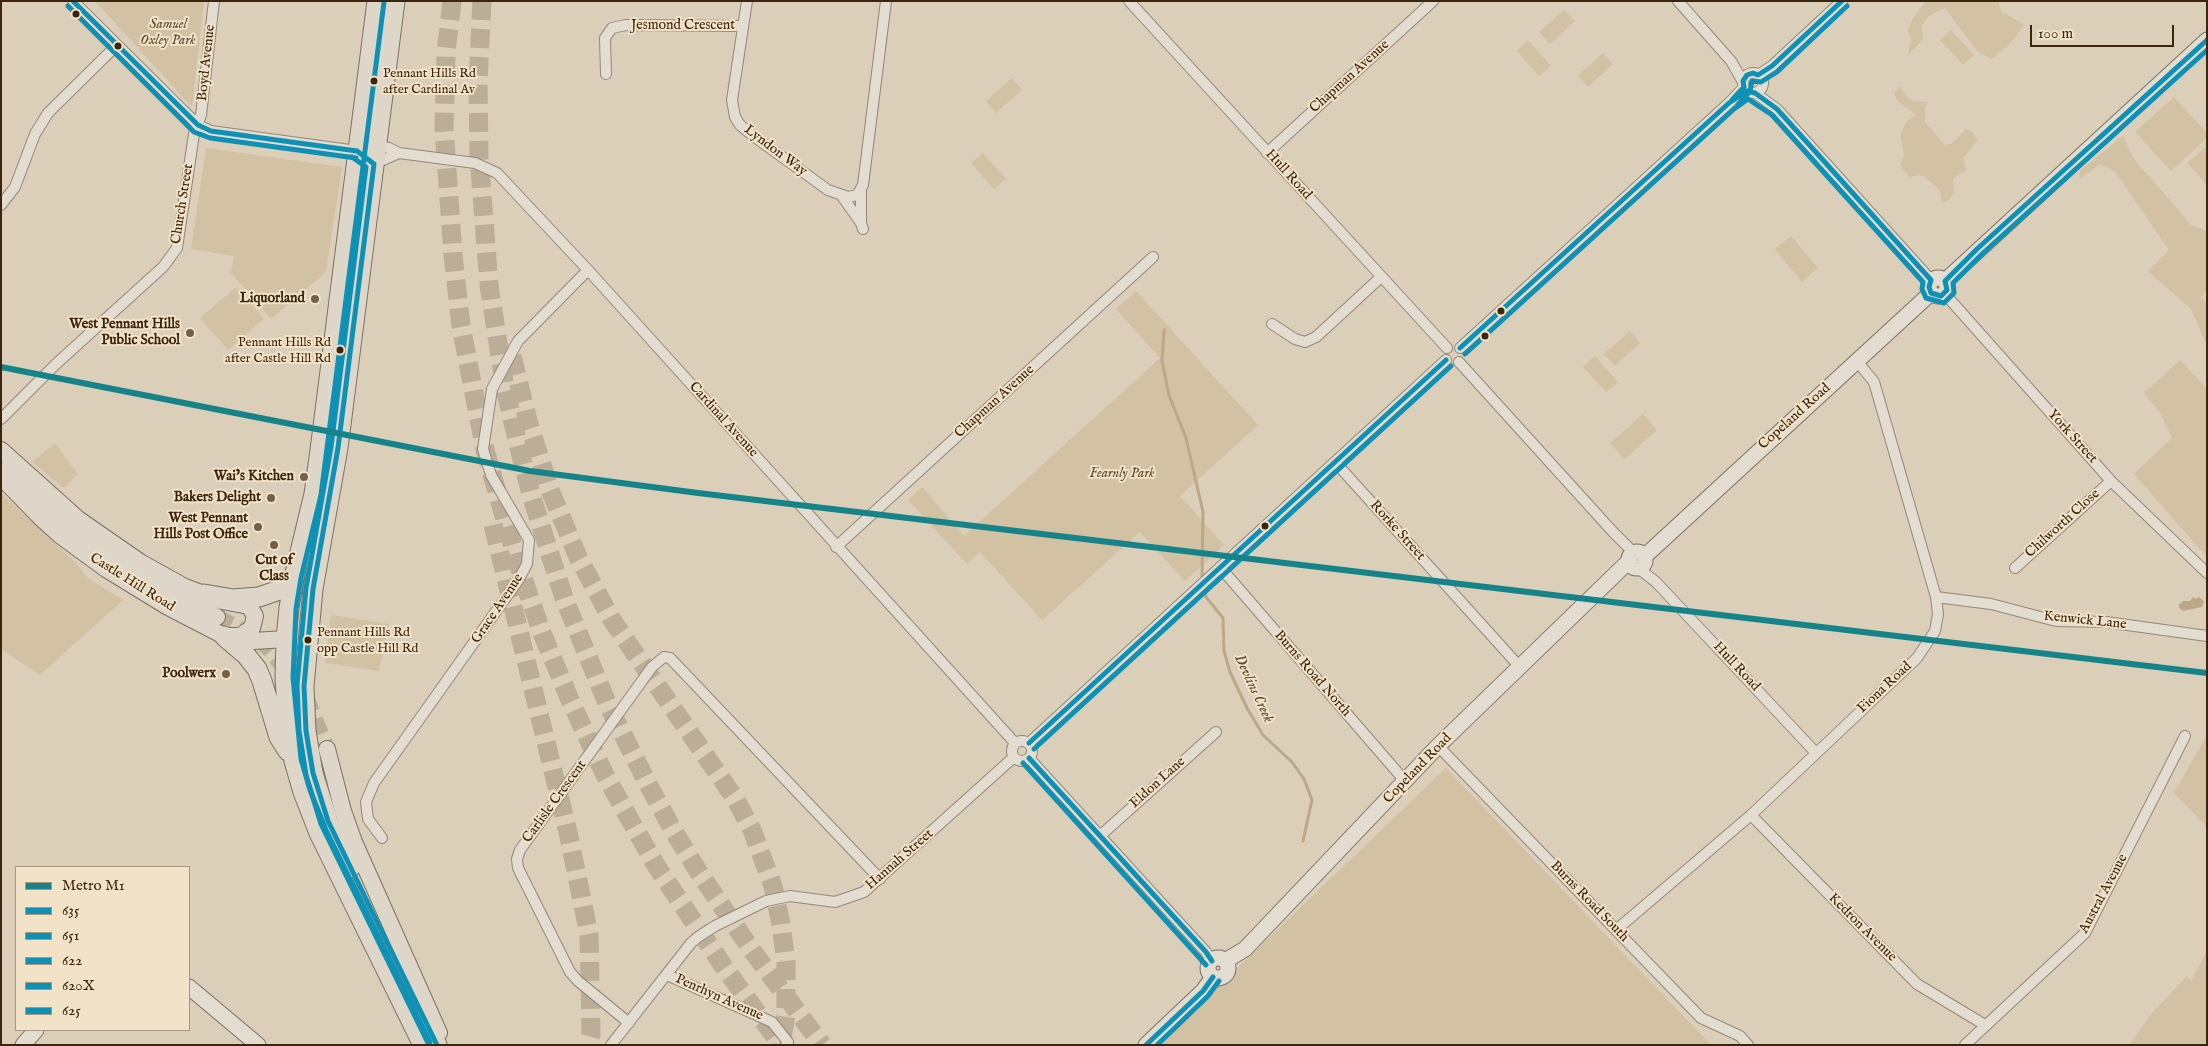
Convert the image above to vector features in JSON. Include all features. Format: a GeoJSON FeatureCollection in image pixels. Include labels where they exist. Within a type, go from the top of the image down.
{"type":"FeatureCollection","features":[{"type":"Feature","properties":{"kind":"highway"},"geometry":{"type":"LineString","coordinates":[[377,1],[365,156],[338,448],[313,589],[304,693],[306,731],[313,773],[335,836],[437,1045]]}},
{"type":"Feature","properties":{"kind":"highway"},"geometry":{"type":"LineString","coordinates":[[395,1],[378,127],[365,156],[314,494],[294,578],[286,638],[287,709],[294,761],[319,834],[423,1045]]}},
{"type":"Feature","properties":{"kind":"highway"},"geometry":{"type":"LineString","coordinates":[[204,594],[234,599],[258,597],[282,589],[294,578]]}},
{"type":"Feature","properties":{"kind":"highway"},"geometry":{"type":"LineString","coordinates":[[286,638],[298,632],[313,589]]}},
{"type":"Feature","properties":{"kind":"highway"},"geometry":{"type":"LineString","coordinates":[[224,636],[246,655],[257,669],[279,737],[294,761]]}},
{"type":"Feature","properties":{"kind":"main road","name":"Copeland Road"},"geometry":{"type":"LineString","coordinates":[[1218,961],[1246,949],[1438,746],[1519,666],[1614,578],[1659,541],[1857,361],[2207,40]]}},
{"type":"Feature","properties":{"kind":"main road"},"geometry":{"type":"LineString","coordinates":[[1,450],[94,531],[159,573],[185,587],[204,594],[230,603],[247,605],[254,613],[255,622],[249,631],[240,636],[224,636]]}},
{"type":"Feature","properties":{"kind":"main road","name":"Castle Hill Road"},"geometry":{"type":"LineString","coordinates":[[1,461],[57,517],[97,547],[137,573],[217,617]]}},
{"type":"Feature","properties":{"kind":"main road","name":"Castle Hill Road"},"geometry":{"type":"LineString","coordinates":[[1,477],[41,518],[99,564],[168,608],[224,636],[253,641],[286,638]]}},
{"type":"Feature","properties":{"kind":"main road"},"geometry":{"type":"LineString","coordinates":[[327,749],[343,811],[358,851],[444,1045]]}},
{"type":"Feature","properties":{"kind":"main road"},"geometry":{"type":"LineString","coordinates":[[1146,1045],[1203,991],[1214,977],[1209,970],[1218,961]]}},
{"type":"Feature","properties":{"kind":"main road"},"geometry":{"type":"LineString","coordinates":[[190,988],[258,1045]]}},
{"type":"Feature","properties":{"kind":"main road"},"geometry":{"type":"LineString","coordinates":[[22,1045],[35,1031]]}},
{"type":"Feature","properties":{"kind":"street","name":"Cardinal Avenue"},"geometry":{"type":"LineString","coordinates":[[74,1],[198,125],[211,131],[365,156],[389,148],[399,153],[475,163],[497,173],[588,270],[836,547],[1015,743]]}},
{"type":"Feature","properties":{"kind":"street","name":"Boyd Avenue"},"geometry":{"type":"LineString","coordinates":[[198,125],[201,115],[214,1]]}},
{"type":"Feature","properties":{"kind":"street","name":"Lyndon Way"},"geometry":{"type":"LineString","coordinates":[[747,1],[732,100],[735,117],[740,125],[756,138],[828,190],[842,196],[862,226],[861,191],[886,1]]}},
{"type":"Feature","properties":{"kind":"street","name":"Hull Road"},"geometry":{"type":"LineString","coordinates":[[1129,1],[1447,348]]}},
{"type":"Feature","properties":{"kind":"street","name":"Chapman Avenue"},"geometry":{"type":"LineString","coordinates":[[1268,152],[1433,1]]}},
{"type":"Feature","properties":{"kind":"street","name":"York Street"},"geometry":{"type":"LineString","coordinates":[[1678,1],[1900,244],[2111,480],[2207,573]]}},
{"type":"Feature","properties":{"kind":"street"},"geometry":{"type":"LineString","coordinates":[[1460,348],[1842,1]]}},
{"type":"Feature","properties":{"kind":"street","name":"Jesmond Crescent"},"geometry":{"type":"LineString","coordinates":[[606,74],[605,38],[612,28],[626,25],[743,26]]}},
{"type":"Feature","properties":{"kind":"street"},"geometry":{"type":"LineString","coordinates":[[1,205],[15,187],[35,134],[48,113],[117,45]]}},
{"type":"Feature","properties":{"kind":"street","name":"Church Street"},"geometry":{"type":"LineString","coordinates":[[1,419],[56,364],[172,258],[179,238],[194,134],[198,125]]}},
{"type":"Feature","properties":{"kind":"street"},"geometry":{"type":"LineString","coordinates":[[365,156],[399,153]]}},
{"type":"Feature","properties":{"kind":"street"},"geometry":{"type":"LineString","coordinates":[[842,196],[855,196],[861,191]]}},
{"type":"Feature","properties":{"kind":"street","name":"Chapman Avenue"},"geometry":{"type":"LineString","coordinates":[[836,547],[1153,257]]}},
{"type":"Feature","properties":{"kind":"street","name":"Grace Avenue"},"geometry":{"type":"LineString","coordinates":[[382,838],[368,819],[366,802],[374,784],[519,580],[527,564],[529,540],[491,475],[483,449],[492,389],[518,341],[588,270]]}},
{"type":"Feature","properties":{"kind":"street"},"geometry":{"type":"LineString","coordinates":[[1272,324],[1295,339],[1305,342],[1316,338],[1381,277]]}},
{"type":"Feature","properties":{"kind":"street"},"geometry":{"type":"LineString","coordinates":[[1453,345],[1460,348],[1463,355],[1459,362],[1452,364],[1446,360],[1444,354],[1447,348],[1453,345]]}},
{"type":"Feature","properties":{"kind":"street"},"geometry":{"type":"LineString","coordinates":[[1029,744],[1446,360]]}},
{"type":"Feature","properties":{"kind":"street","name":"Fiona Road"},"geometry":{"type":"LineString","coordinates":[[1616,930],[1751,815],[1917,658],[1935,630],[1938,614],[1936,597],[1874,382],[1857,361]]}},
{"type":"Feature","properties":{"kind":"street","name":"Hull Road"},"geometry":{"type":"LineString","coordinates":[[1459,362],[1656,582],[1816,753]]}},
{"type":"Feature","properties":{"kind":"street","name":"Rorke Street"},"geometry":{"type":"LineString","coordinates":[[1336,463],[1519,666]]}},
{"type":"Feature","properties":{"kind":"street","name":"Chilworth Close"},"geometry":{"type":"LineString","coordinates":[[2014,568],[2111,480]]}},
{"type":"Feature","properties":{"kind":"street","name":"Burns Road North"},"geometry":{"type":"LineString","coordinates":[[1220,567],[1405,781]]}},
{"type":"Feature","properties":{"kind":"street","name":"Kenwick Lane"},"geometry":{"type":"LineString","coordinates":[[1936,597],[1991,604],[2056,621],[2106,622],[2207,636]]}},
{"type":"Feature","properties":{"kind":"street","name":"Carlisle Crescent"},"geometry":{"type":"LineString","coordinates":[[629,1023],[578,981],[570,972],[518,868],[517,859],[520,850],[664,652],[880,879]]}},
{"type":"Feature","properties":{"kind":"street","name":"Eldon Lane"},"geometry":{"type":"LineString","coordinates":[[1101,835],[1216,732]]}},
{"type":"Feature","properties":{"kind":"street","name":"Austral Avenue"},"geometry":{"type":"LineString","coordinates":[[1965,1045],[2085,934],[2185,736]]}},
{"type":"Feature","properties":{"kind":"street"},"geometry":{"type":"LineString","coordinates":[[1023,740],[1029,744],[1032,749],[1029,758],[1023,761],[1014,757],[1011,751],[1015,743],[1023,740]]}},
{"type":"Feature","properties":{"kind":"street","name":"Burns Road South"},"geometry":{"type":"LineString","coordinates":[[1438,746],[1701,1018],[1740,1036],[1748,1045]]}},
{"type":"Feature","properties":{"kind":"street","name":"Hannah Street"},"geometry":{"type":"LineString","coordinates":[[611,1045],[691,943],[698,937],[715,926],[766,901],[790,896],[835,902],[864,892],[1014,757]]}},
{"type":"Feature","properties":{"kind":"street"},"geometry":{"type":"LineString","coordinates":[[1029,758],[1206,952],[1218,961]]}},
{"type":"Feature","properties":{"kind":"street","name":"Kedron Avenue"},"geometry":{"type":"LineString","coordinates":[[1751,815],[1918,984],[1985,1025]]}},
{"type":"Feature","properties":{"kind":"street","name":"Penrhyn Avenue"},"geometry":{"type":"LineString","coordinates":[[667,975],[772,1022],[788,1042],[786,1045]]}},
{"type":"Feature","properties":{"kind":"green space","name":"Samuel Oxley Park"},"geometry":{"type":"Polygon","coordinates":[[[95,1],[204,1],[192,107],[95,1]]]}},
{"type":"Feature","properties":{"kind":"green space"},"geometry":{"type":"Polygon","coordinates":[[[1926,1],[1998,1],[2001,11],[2024,25],[2011,43],[1992,59],[1978,52],[1945,8],[1929,16],[1922,25],[1923,39],[1908,55],[1911,39],[1907,30],[1915,15],[1926,1]]]}},
{"type":"Feature","properties":{"kind":"green space"},"geometry":{"type":"Polygon","coordinates":[[[1564,10],[1575,21],[1550,44],[1539,32],[1564,10]]]}},
{"type":"Feature","properties":{"kind":"green space"},"geometry":{"type":"Polygon","coordinates":[[[1951,30],[1974,55],[1963,65],[1940,40],[1951,30]]]}},
{"type":"Feature","properties":{"kind":"green space"},"geometry":{"type":"Polygon","coordinates":[[[1528,40],[1551,66],[1539,76],[1517,51],[1528,40]]]}},
{"type":"Feature","properties":{"kind":"green space"},"geometry":{"type":"Polygon","coordinates":[[[1603,53],[1613,64],[1588,87],[1578,76],[1603,53]]]}},
{"type":"Feature","properties":{"kind":"green space"},"geometry":{"type":"Polygon","coordinates":[[[1012,78],[1022,90],[996,113],[986,101],[1012,78]]]}},
{"type":"Feature","properties":{"kind":"green space"},"geometry":{"type":"Polygon","coordinates":[[[1900,86],[1907,97],[1913,101],[1928,102],[1925,108],[1925,122],[1945,145],[1951,144],[1966,129],[1973,133],[1978,140],[1963,158],[1966,170],[1953,179],[1954,191],[1949,200],[1942,203],[1939,189],[1923,176],[1910,177],[1900,165],[1904,155],[1900,135],[1907,121],[1916,115],[1897,100],[1894,93],[1900,86]]]}},
{"type":"Feature","properties":{"kind":"green space"},"geometry":{"type":"Polygon","coordinates":[[[2174,97],[2207,133],[2207,138],[2171,171],[2135,132],[2174,97]]]}},
{"type":"Feature","properties":{"kind":"green space"},"geometry":{"type":"Polygon","coordinates":[[[2123,136],[2134,159],[2191,225],[2207,231],[2207,290],[2201,297],[2207,304],[2207,346],[2191,309],[2148,271],[2169,250],[2116,173],[2108,167],[2099,165],[2080,179],[2079,174],[2081,170],[2123,136]]]}},
{"type":"Feature","properties":{"kind":"green space"},"geometry":{"type":"Polygon","coordinates":[[[2207,146],[2207,185],[2187,163],[2207,146]]]}},
{"type":"Feature","properties":{"kind":"green space"},"geometry":{"type":"Polygon","coordinates":[[[206,148],[342,167],[326,272],[271,319],[231,273],[234,256],[191,249],[206,148]]]}},
{"type":"Feature","properties":{"kind":"green space"},"geometry":{"type":"Polygon","coordinates":[[[983,153],[1006,179],[994,189],[971,163],[983,153]]]}},
{"type":"Feature","properties":{"kind":"green space"},"geometry":{"type":"Polygon","coordinates":[[[1791,236],[1818,268],[1802,282],[1775,249],[1791,236]]]}},
{"type":"Feature","properties":{"kind":"green space"},"geometry":{"type":"Polygon","coordinates":[[[236,287],[264,319],[228,350],[200,318],[236,287]]]}},
{"type":"Feature","properties":{"kind":"green space","name":"Fearnly Park"},"geometry":{"type":"Polygon","coordinates":[[[1136,291],[1258,425],[1180,496],[1224,545],[1185,581],[1140,532],[1042,620],[980,552],[967,564],[908,500],[922,487],[964,536],[1160,358],[1116,309],[1136,291]]]}},
{"type":"Feature","properties":{"kind":"green space"},"geometry":{"type":"Polygon","coordinates":[[[1630,331],[1640,343],[1615,366],[1604,354],[1630,331]]]}},
{"type":"Feature","properties":{"kind":"green space"},"geometry":{"type":"Polygon","coordinates":[[[1595,356],[1618,382],[1606,392],[1583,367],[1595,356]]]}},
{"type":"Feature","properties":{"kind":"green space"},"geometry":{"type":"Polygon","coordinates":[[[2180,360],[2207,389],[2207,557],[2134,474],[2172,438],[2160,413],[2144,393],[2180,360]]]}},
{"type":"Feature","properties":{"kind":"green space"},"geometry":{"type":"Polygon","coordinates":[[[1643,414],[1657,430],[1625,459],[1610,443],[1643,414]]]}},
{"type":"Feature","properties":{"kind":"green space"},"geometry":{"type":"Polygon","coordinates":[[[55,443],[78,474],[64,488],[32,462],[55,443]]]}},
{"type":"Feature","properties":{"kind":"green space"},"geometry":{"type":"Polygon","coordinates":[[[1,493],[74,561],[89,579],[123,600],[40,675],[1,649],[1,493]]]}},
{"type":"Feature","properties":{"kind":"green space"},"geometry":{"type":"Polygon","coordinates":[[[331,615],[389,624],[379,671],[325,663],[331,615]]]}},
{"type":"Feature","properties":{"kind":"green space"},"geometry":{"type":"Polygon","coordinates":[[[2207,735],[2207,827],[2174,793],[2207,735]]]}},
{"type":"Feature","properties":{"kind":"green space"},"geometry":{"type":"Polygon","coordinates":[[[1446,768],[1711,1045],[1157,1045],[1446,768]]]}},
{"type":"Feature","properties":{"kind":"green space"},"geometry":{"type":"Polygon","coordinates":[[[2207,951],[2207,1045],[2129,1045],[2152,1013],[2187,976],[2191,981],[2207,951]]]}},
{"type":"Feature","properties":{"kind":"shaded area"},"geometry":{"type":"Polygon","coordinates":[[[2193,597],[2196,599],[2199,597],[2204,601],[2202,607],[2183,611],[2179,608],[2183,601],[2190,601],[2193,597]]]}},
{"type":"Feature","properties":{"kind":"waterway","name":"Devlins Creek"},"geometry":{"type":"LineString","coordinates":[[1164,330],[1162,361],[1169,395],[1186,438],[1203,512],[1202,581]]}},
{"type":"Feature","properties":{"kind":"waterway","name":"Devlins Creek"},"geometry":{"type":"LineString","coordinates":[[1204,587],[1206,597],[1223,618],[1224,651],[1230,672],[1247,708],[1263,735],[1292,762],[1304,779],[1312,800],[1303,841]]}},
{"type":"Feature","properties":{"kind":"tunnel"},"geometry":{"type":"LineString","coordinates":[[452,1],[446,53],[444,128],[453,255],[461,326],[485,450],[517,561],[542,633],[570,700],[604,773],[657,867],[726,970],[781,1045]]}},
{"type":"Feature","properties":{"kind":"tunnel"},"geometry":{"type":"LineString","coordinates":[[482,1],[478,83],[479,156],[489,285],[505,388],[518,444],[532,498],[564,598],[607,703],[673,830],[698,871],[751,949],[822,1045]]}},
{"type":"Feature","properties":{"kind":"tunnel"},"geometry":{"type":"LineString","coordinates":[[512,356],[528,421],[550,490],[578,557],[612,620],[736,800],[752,830],[773,886],[781,924],[786,962],[786,1014],[781,1045]]}},
{"type":"Feature","properties":{"kind":"tunnel"},"geometry":{"type":"LineString","coordinates":[[493,525],[568,832],[589,935],[591,1034],[588,1045]]}},
{"type":"Feature","properties":{"kind":"tunnel"},"geometry":{"type":"LineString","coordinates":[[217,617],[255,637],[268,648],[290,675]]}},
{"type":"Feature","properties":{"kind":"tunnel"},"geometry":{"type":"LineString","coordinates":[[306,697],[327,749]]}},
{"type":"Feature","properties":{"kind":"metro line","name":"M1"},"geometry":{"type":"LineString","coordinates":[[1,367],[530,471],[698,493],[2207,673]]}},
{"type":"Feature","properties":{"kind":"transit line","name":"622"},"geometry":{"type":"LineString","coordinates":[[73,1],[198,125],[211,131],[357,151]]}},
{"type":"Feature","properties":{"kind":"transit line","name":"635"},"geometry":{"type":"LineString","coordinates":[[1732,100],[1744,87],[1743,81],[1747,75],[1753,73],[1758,75],[1772,66],[1842,1]]}},
{"type":"Feature","properties":{"kind":"transit line","name":"625"},"geometry":{"type":"LineString","coordinates":[[384,2],[321,495],[301,578],[296,609],[293,678],[301,759],[310,790],[326,830],[430,1042]]}},
{"type":"Feature","properties":{"kind":"transit line","name":"620X"},"geometry":{"type":"LineString","coordinates":[[68,6],[194,132],[210,138],[356,158]]}},
{"type":"Feature","properties":{"kind":"transit line","name":"651"},"geometry":{"type":"LineString","coordinates":[[1738,105],[1750,91],[1752,81],[1761,82],[1777,72],[1847,6]]}},
{"type":"Feature","properties":{"kind":"transit line","name":"635"},"geometry":{"type":"LineString","coordinates":[[1460,348],[1729,103],[1747,91],[1755,93],[1777,109],[1931,280],[1929,287],[1931,293],[1941,296],[1947,290],[1945,281],[1977,249],[2207,40]]}},
{"type":"Feature","properties":{"kind":"transit line","name":"651"},"geometry":{"type":"LineString","coordinates":[[1465,354],[1734,109],[1748,99],[1772,115],[1923,282],[1922,289],[1926,298],[1944,303],[1954,293],[1953,283],[1982,254],[2207,50]]}},
{"type":"Feature","properties":{"kind":"transit line","name":"622"},"geometry":{"type":"LineString","coordinates":[[357,151],[374,164],[338,448],[313,589],[304,686],[306,731],[313,773],[328,821],[437,1045]]}},
{"type":"Feature","properties":{"kind":"transit line","name":"620X"},"geometry":{"type":"LineString","coordinates":[[352,157],[366,167],[331,447],[306,588],[297,685],[299,731],[306,775],[321,824],[429,1045]]}},
{"type":"Feature","properties":{"kind":"transit line","name":"635"},"geometry":{"type":"LineString","coordinates":[[1029,743],[1446,360]]}},
{"type":"Feature","properties":{"kind":"transit line","name":"651"},"geometry":{"type":"LineString","coordinates":[[1034,749],[1451,366]]}},
{"type":"Feature","properties":{"kind":"transit line","name":"635"},"geometry":{"type":"LineString","coordinates":[[1029,758],[1206,952],[1212,961]]}},
{"type":"Feature","properties":{"kind":"transit line","name":"651"},"geometry":{"type":"LineString","coordinates":[[1023,763],[1206,965]]}},
{"type":"Feature","properties":{"kind":"transit line","name":"635"},"geometry":{"type":"LineString","coordinates":[[1146,1045],[1203,991],[1213,977]]}},
{"type":"Feature","properties":{"kind":"transit line","name":"651"},"geometry":{"type":"LineString","coordinates":[[1157,1045],[1208,996],[1219,981]]}},
{"type":"Feature","properties":{"kind":"place","name":"Pennant Hills Rd after Cardinal Av"},"geometry":{"type":"Point","coordinates":[374,81]}},
{"type":"Feature","properties":{"kind":"place","name":"Liquorland"},"geometry":{"type":"Point","coordinates":[315,299]}},
{"type":"Feature","properties":{"kind":"place","name":"West Pennant Hills Public School"},"geometry":{"type":"Point","coordinates":[190,333]}},
{"type":"Feature","properties":{"kind":"place","name":"Pennant Hills Rd after Castle Hill Rd"},"geometry":{"type":"Point","coordinates":[340,350]}},
{"type":"Feature","properties":{"kind":"place","name":"Wai’s Kitchen"},"geometry":{"type":"Point","coordinates":[304,477]}},
{"type":"Feature","properties":{"kind":"place","name":"Bakers Delight"},"geometry":{"type":"Point","coordinates":[271,498]}},
{"type":"Feature","properties":{"kind":"place","name":"West Pennant Hills Post Office"},"geometry":{"type":"Point","coordinates":[258,527]}},
{"type":"Feature","properties":{"kind":"place","name":"Cut of Class"},"geometry":{"type":"Point","coordinates":[274,545]}},
{"type":"Feature","properties":{"kind":"place","name":"Pennant Hills Rd opp Castle Hill Rd"},"geometry":{"type":"Point","coordinates":[308,640]}},
{"type":"Feature","properties":{"kind":"place","name":"Poolwerx"},"geometry":{"type":"Point","coordinates":[226,674]}}]}
